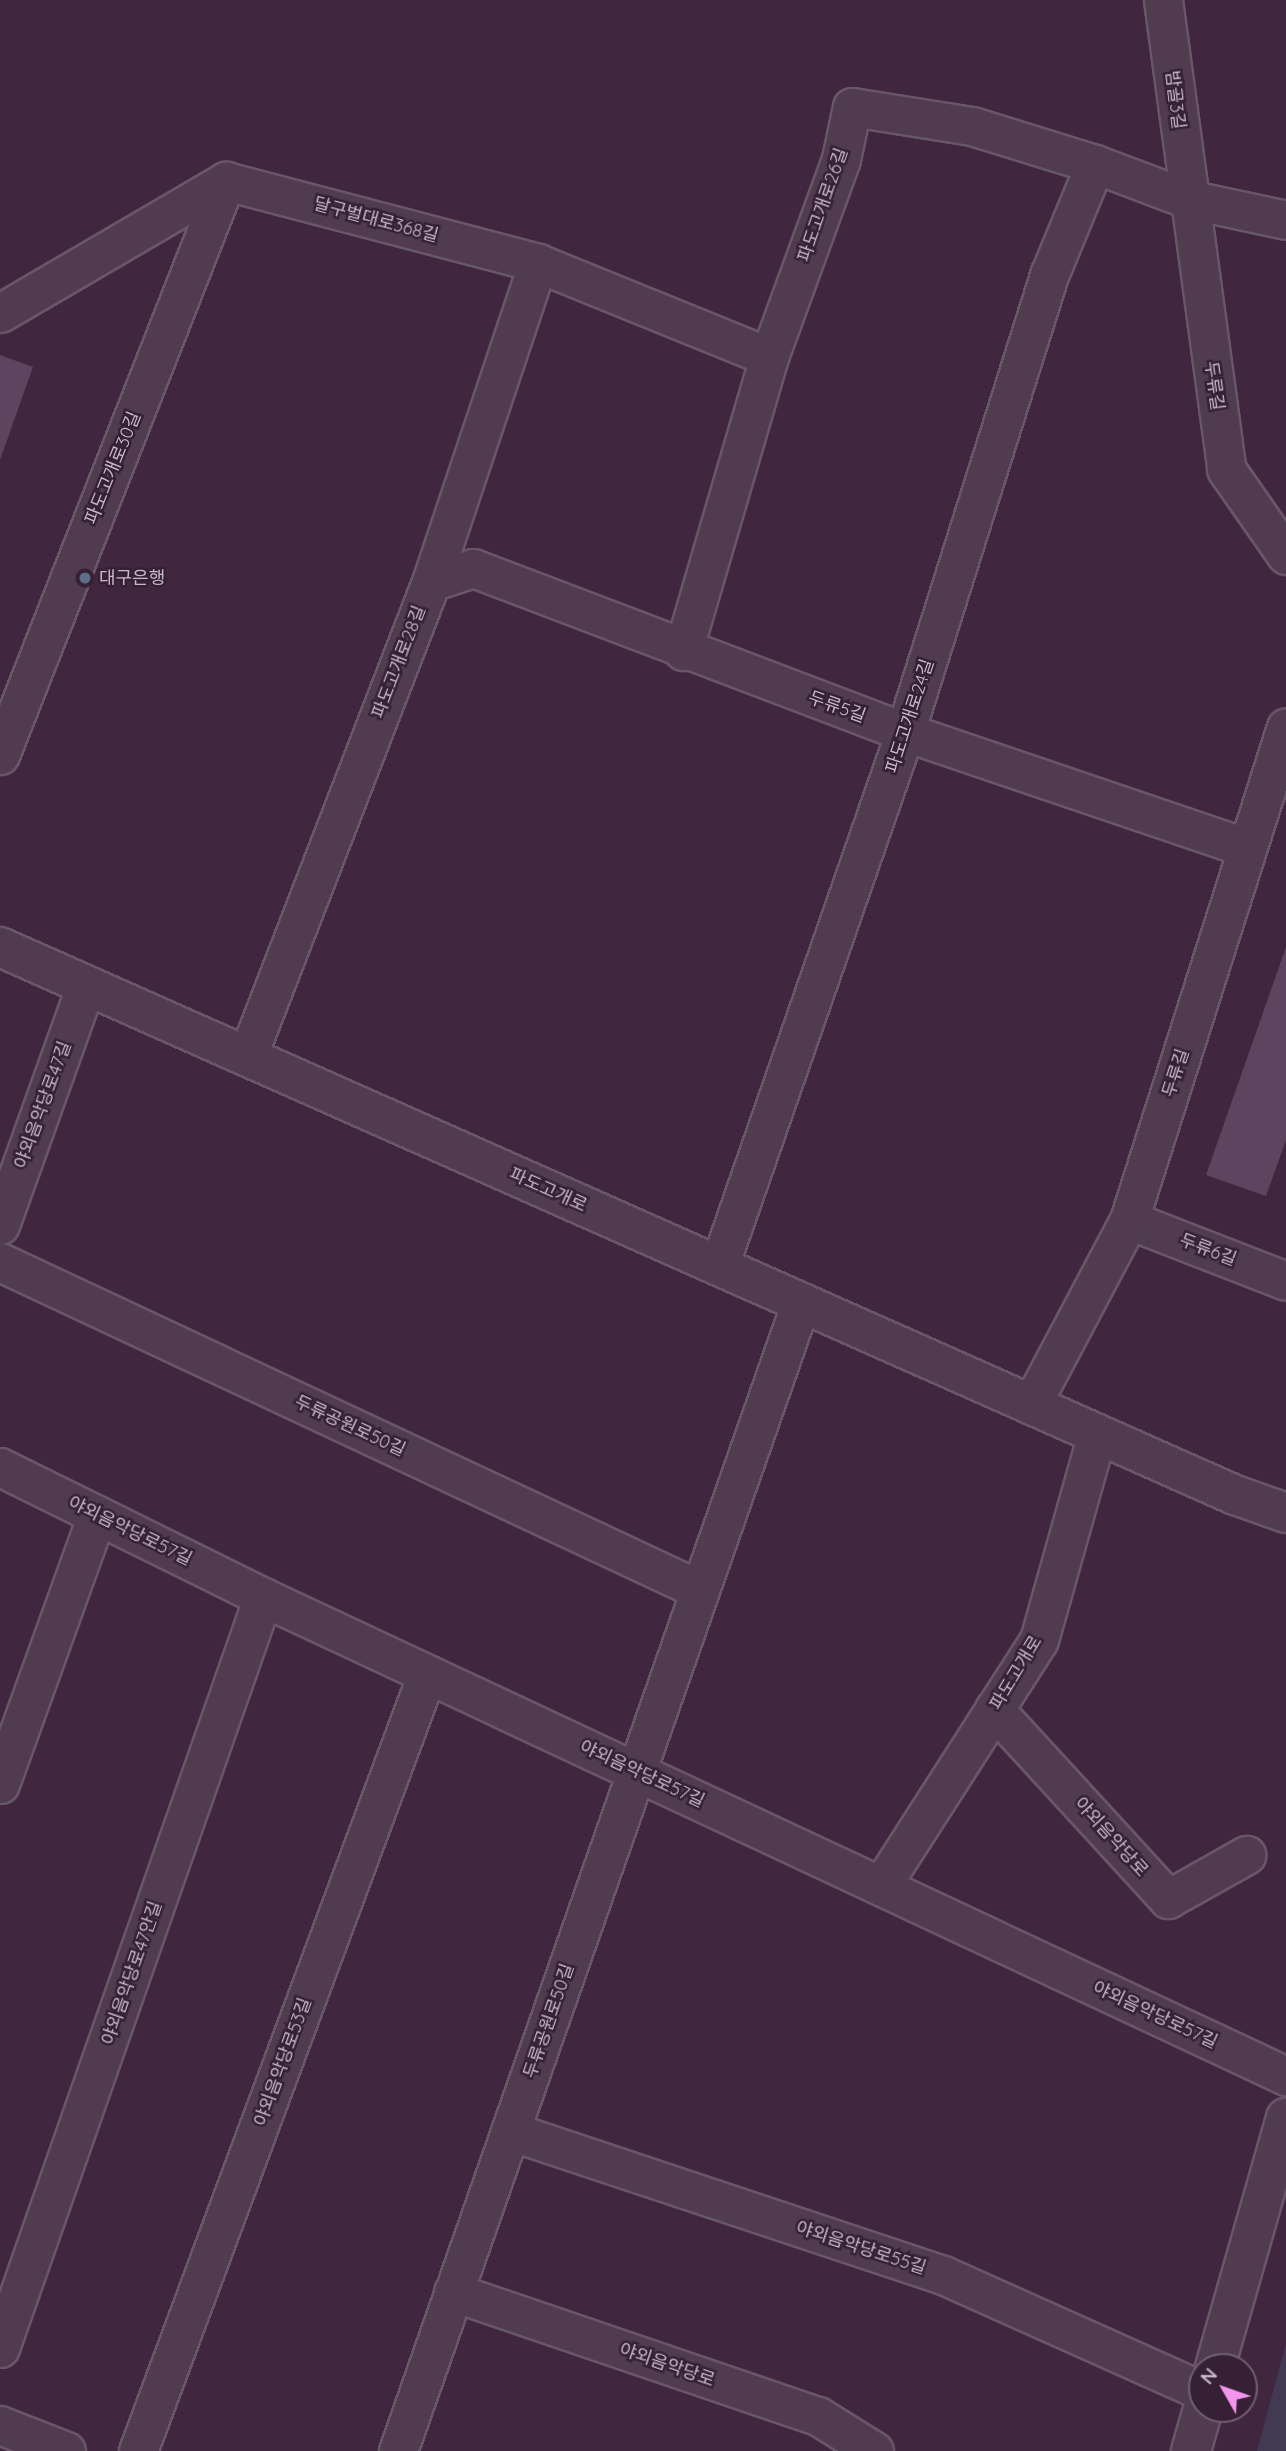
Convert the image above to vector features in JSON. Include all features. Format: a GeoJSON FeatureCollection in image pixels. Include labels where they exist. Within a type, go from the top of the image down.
{"type":"FeatureCollection","features":[{"type":"Feature","properties":{"kind":"street","name":"밤골3길"},"geometry":{"type":"LineString","coordinates":[[1163,0],[1188,199]]}},
{"type":"Feature","properties":{"kind":"street","name":"파도고개로26길"},"geometry":{"type":"LineString","coordinates":[[683,651],[769,357],[841,159],[852,107],[972,126],[1095,164],[1188,199],[1286,220]]}},
{"type":"Feature","properties":{"kind":"street","name":"파도고개로24길"},"geometry":{"type":"LineString","coordinates":[[719,1266],[905,732],[1051,273],[1095,164]]}},
{"type":"Feature","properties":{"kind":"street","name":"달구벌대로368길"},"geometry":{"type":"LineString","coordinates":[[226,181],[538,263],[769,357]]}},
{"type":"Feature","properties":{"kind":"street"},"geometry":{"type":"LineString","coordinates":[[0,313],[226,181]]}},
{"type":"Feature","properties":{"kind":"street","name":"파도고개로30길"},"geometry":{"type":"LineString","coordinates":[[0,755],[226,181]]}},
{"type":"Feature","properties":{"kind":"street","name":"두류길"},"geometry":{"type":"LineString","coordinates":[[1188,199],[1226,469],[1286,555]]}},
{"type":"Feature","properties":{"kind":"street","name":"파도고개로28길"},"geometry":{"type":"LineString","coordinates":[[247,1057],[431,582],[538,263]]}},
{"type":"Feature","properties":{"kind":"street","name":"두류5길"},"geometry":{"type":"LineString","coordinates":[[431,582],[473,568],[683,651],[905,732],[1247,848]]}},
{"type":"Feature","properties":{"kind":"street","name":"두류길"},"geometry":{"type":"LineString","coordinates":[[1031,1405],[1129,1220],[1286,727]]}},
{"type":"Feature","properties":{"kind":"street","name":"파도고개로"},"geometry":{"type":"LineString","coordinates":[[0,947],[1031,1405],[1286,1513]]}},
{"type":"Feature","properties":{"kind":"street","name":"야외음악당로47길"},"geometry":{"type":"LineString","coordinates":[[0,1225],[86,985]]}},
{"type":"Feature","properties":{"kind":"street","name":"두류6길"},"geometry":{"type":"LineString","coordinates":[[1129,1220],[1286,1281]]}},
{"type":"Feature","properties":{"kind":"street","name":"두류공원로50길"},"geometry":{"type":"LineString","coordinates":[[0,1262],[700,1590]]}},
{"type":"Feature","properties":{"kind":"street","name":"두류공원로50길"},"geometry":{"type":"LineString","coordinates":[[398,2451],[800,1302]]}},
{"type":"Feature","properties":{"kind":"street","name":"파도고개로"},"geometry":{"type":"LineString","coordinates":[[881,1886],[1039,1640],[1097,1434]]}},
{"type":"Feature","properties":{"kind":"street","name":"야외음악당로57길"},"geometry":{"type":"LineString","coordinates":[[0,1467],[263,1597],[1286,2076]]}},
{"type":"Feature","properties":{"kind":"street"},"geometry":{"type":"LineString","coordinates":[[0,1784],[97,1515]]}},
{"type":"Feature","properties":{"kind":"street","name":"야외음악당로47안길"},"geometry":{"type":"LineString","coordinates":[[0,2348],[263,1597]]}},
{"type":"Feature","properties":{"kind":"street","name":"야외음악당로53길"},"geometry":{"type":"LineString","coordinates":[[138,2451],[427,1674]]}},
{"type":"Feature","properties":{"kind":"street","name":"야외음악당로"},"geometry":{"type":"LineString","coordinates":[[995,1709],[1168,1899],[1246,1856]]}},
{"type":"Feature","properties":{"kind":"street"},"geometry":{"type":"LineString","coordinates":[[1219,2353],[1286,2118]]}},
{"type":"Feature","properties":{"kind":"street","name":"야외음악당로55길"},"geometry":{"type":"LineString","coordinates":[[510,2131],[943,2275],[1188,2385]]}},
{"type":"Feature","properties":{"kind":"street","name":"야외음악당로"},"geometry":{"type":"LineString","coordinates":[[453,2292],[818,2416],[874,2451]]}},
{"type":"Feature","properties":{"kind":"street"},"geometry":{"type":"LineString","coordinates":[[1191,2451],[1199,2423]]}},
{"type":"Feature","properties":{"kind":"street"},"geometry":{"type":"LineString","coordinates":[[0,2426],[66,2451]]}},
{"type":"Feature","properties":{"kind":"shaded area"},"geometry":{"type":"Polygon","coordinates":[[[1286,2344],[1286,2451],[1257,2451],[1286,2344]]]}},
{"type":"Feature","properties":{"kind":"building"},"geometry":{"type":"Polygon","coordinates":[[[0,355],[33,367],[0,460],[0,355]]]}},
{"type":"Feature","properties":{"kind":"building"},"geometry":{"type":"Polygon","coordinates":[[[1286,947],[1286,1140],[1266,1196],[1206,1175],[1286,947]]]}},
{"type":"Feature","properties":{"kind":"place","name":"대구은행"},"geometry":{"type":"Point","coordinates":[85,578]}}]}
